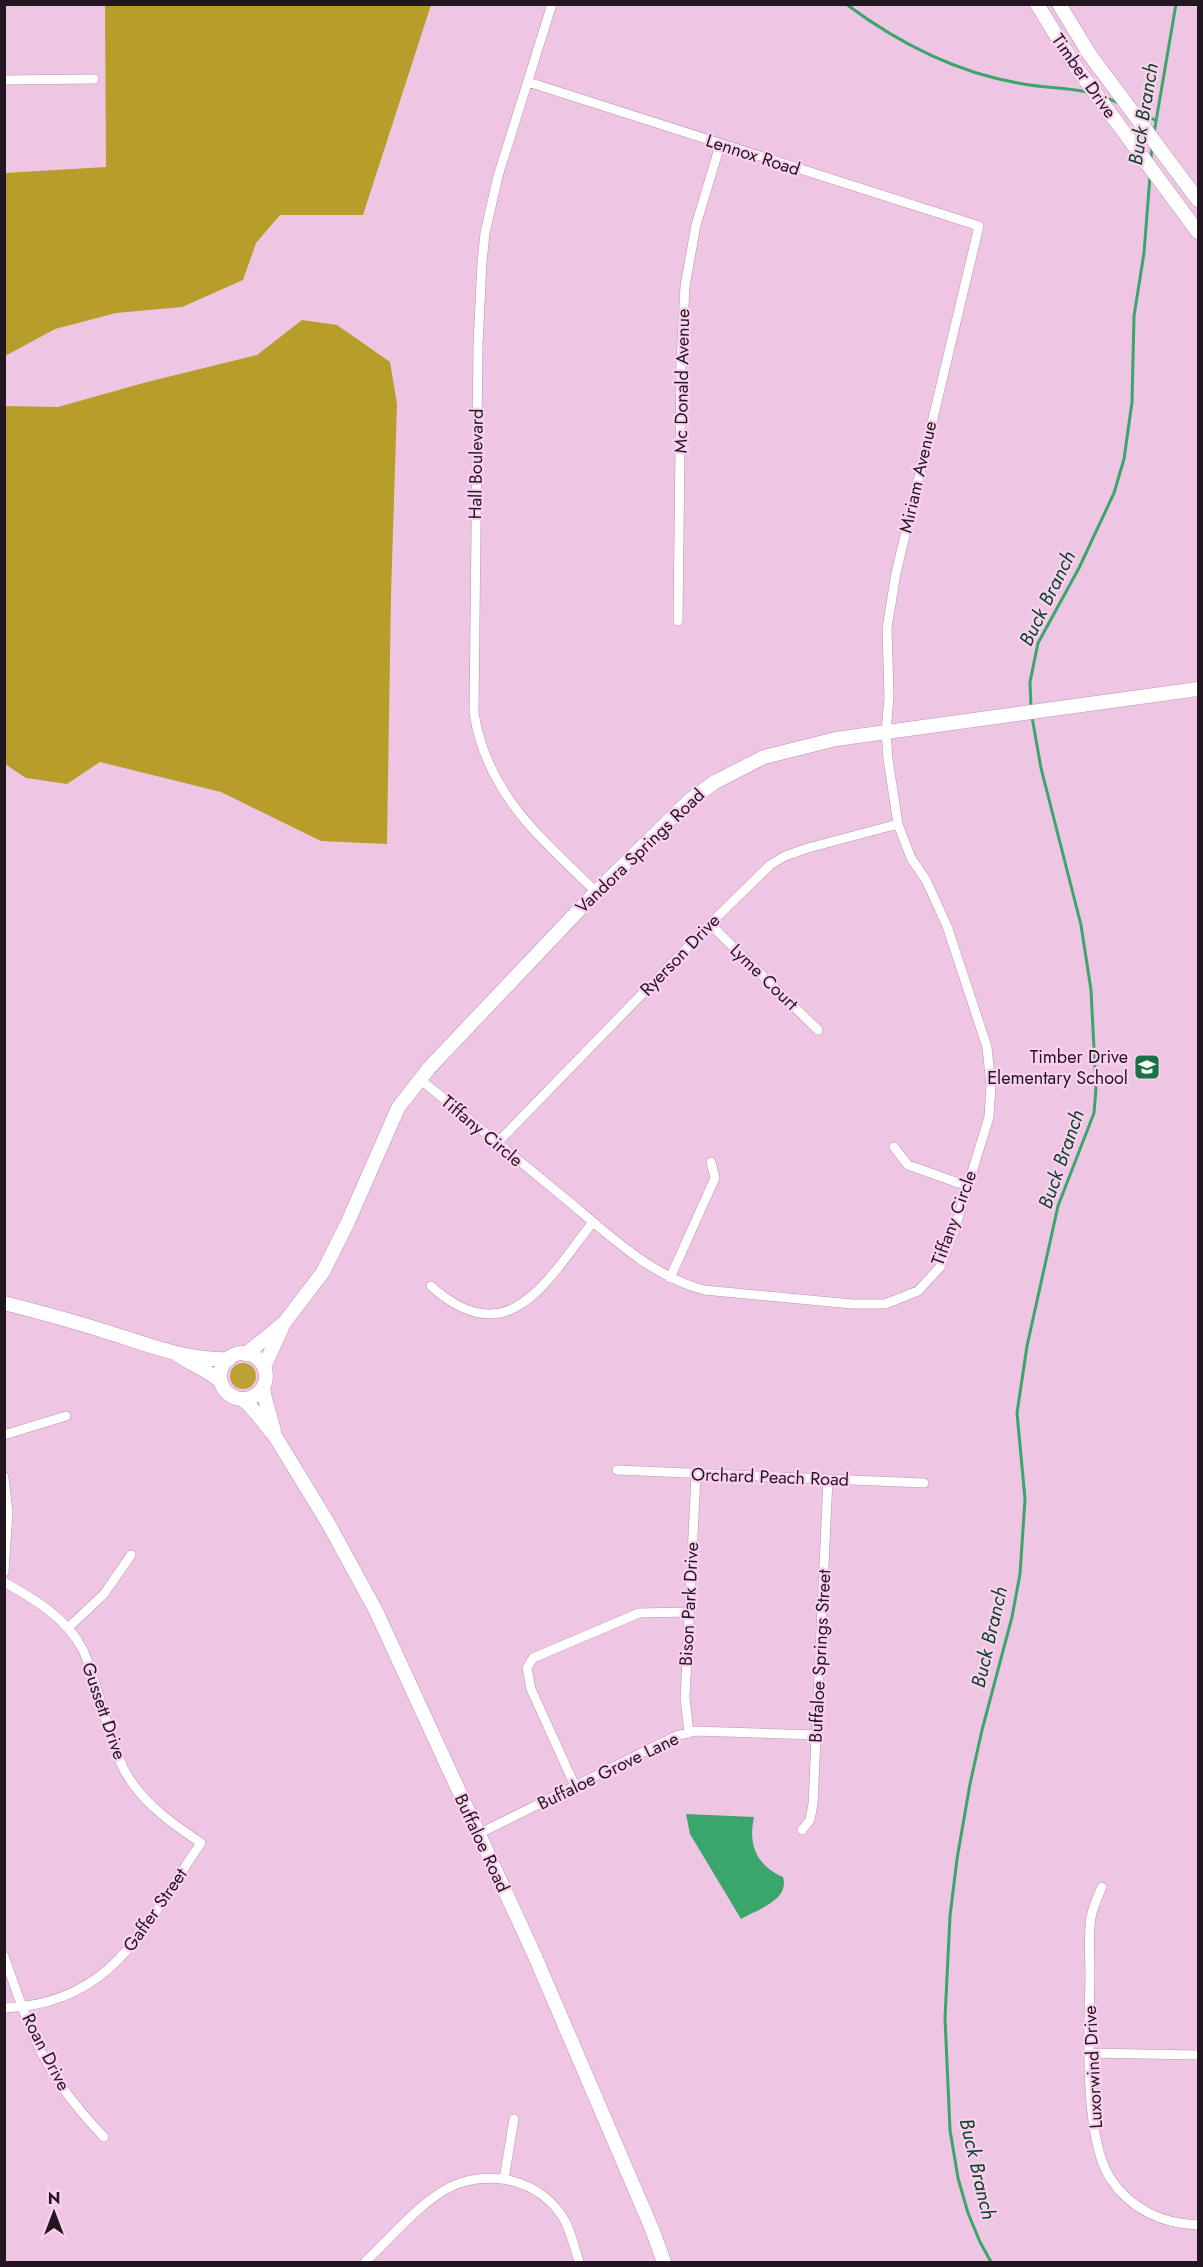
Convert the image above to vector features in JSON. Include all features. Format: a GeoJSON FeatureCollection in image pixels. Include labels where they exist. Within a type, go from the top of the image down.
{"type":"FeatureCollection","features":[{"type":"Feature","properties":{"kind":"street","name":"Hall Boulevard"},"geometry":{"type":"LineString","coordinates":[[552,4],[498,176],[485,233],[478,344],[474,712],[483,753],[505,795],[550,847],[596,892]]}},
{"type":"Feature","properties":{"kind":"street","name":"Timber Drive"},"geometry":{"type":"LineString","coordinates":[[1036,4],[1075,66],[1198,232]]}},
{"type":"Feature","properties":{"kind":"street","name":"Timber Drive"},"geometry":{"type":"LineString","coordinates":[[1059,4],[1090,55],[1198,200]]}},
{"type":"Feature","properties":{"kind":"street"},"geometry":{"type":"LineString","coordinates":[[4,80],[94,79]]}},
{"type":"Feature","properties":{"kind":"street","name":"Lennox Road"},"geometry":{"type":"LineString","coordinates":[[528,82],[978,226]]}},
{"type":"Feature","properties":{"kind":"street","name":"Mc Donald Avenue"},"geometry":{"type":"LineString","coordinates":[[678,621],[681,362],[685,286],[696,225],[720,145]]}},
{"type":"Feature","properties":{"kind":"street","name":"Miriam Avenue"},"geometry":{"type":"LineString","coordinates":[[886,732],[889,697],[887,628],[896,573],[978,226]]}},
{"type":"Feature","properties":{"kind":"street","name":"Vandora Springs Road"},"geometry":{"type":"LineString","coordinates":[[264,1367],[284,1323],[323,1272],[347,1224],[398,1108],[429,1068],[596,892],[690,800],[714,782],[764,757],[836,739],[1198,689]]}},
{"type":"Feature","properties":{"kind":"street","name":"Tiffany Circle"},"geometry":{"type":"LineString","coordinates":[[421,1080],[632,1253],[685,1285],[742,1295],[852,1304],[885,1304],[918,1291],[940,1267],[989,1117],[991,1086],[987,1047],[947,926],[926,880],[912,858],[898,824],[886,732]]}},
{"type":"Feature","properties":{"kind":"street","name":"Ryerson Drive"},"geometry":{"type":"LineString","coordinates":[[497,1143],[770,865],[785,856],[808,848],[898,824]]}},
{"type":"Feature","properties":{"kind":"street","name":"Lyme Court"},"geometry":{"type":"LineString","coordinates":[[710,924],[818,1030]]}},
{"type":"Feature","properties":{"kind":"street"},"geometry":{"type":"LineString","coordinates":[[894,1147],[909,1165],[967,1186]]}},
{"type":"Feature","properties":{"kind":"street"},"geometry":{"type":"LineString","coordinates":[[670,1278],[715,1178],[711,1162]]}},
{"type":"Feature","properties":{"kind":"street"},"geometry":{"type":"LineString","coordinates":[[431,1286],[461,1309],[488,1315],[515,1309],[534,1296],[593,1222]]}},
{"type":"Feature","properties":{"kind":"street"},"geometry":{"type":"LineString","coordinates":[[4,1303],[100,1329],[176,1354],[228,1359],[246,1354],[254,1356],[264,1367],[266,1374],[263,1387],[255,1396],[242,1399],[229,1394],[221,1382],[210,1373],[176,1354]]}},
{"type":"Feature","properties":{"kind":"street","name":"Vandora Springs Road"},"geometry":{"type":"LineString","coordinates":[[246,1354],[284,1323]]}},
{"type":"Feature","properties":{"kind":"street"},"geometry":{"type":"LineString","coordinates":[[221,1382],[222,1370],[228,1359]]}},
{"type":"Feature","properties":{"kind":"street","name":"Buffaloe Road"},"geometry":{"type":"LineString","coordinates":[[263,1387],[275,1436]]}},
{"type":"Feature","properties":{"kind":"street","name":"Buffaloe Road"},"geometry":{"type":"LineString","coordinates":[[242,1399],[255,1410],[264,1425],[275,1436],[328,1523],[376,1611],[578,2054],[664,2262]]}},
{"type":"Feature","properties":{"kind":"street"},"geometry":{"type":"LineString","coordinates":[[4,1435],[66,1416]]}},
{"type":"Feature","properties":{"kind":"street","name":"Orchard Peach Road"},"geometry":{"type":"LineString","coordinates":[[617,1470],[924,1484]]}},
{"type":"Feature","properties":{"kind":"street","name":"Bison Park Drive"},"geometry":{"type":"LineString","coordinates":[[689,1733],[685,1698],[696,1474]]}},
{"type":"Feature","properties":{"kind":"street"},"geometry":{"type":"LineString","coordinates":[[4,1477],[8,1514],[4,1572]]}},
{"type":"Feature","properties":{"kind":"street","name":"Buffaloe Springs Street"},"geometry":{"type":"LineString","coordinates":[[802,1830],[810,1820],[813,1804],[828,1479]]}},
{"type":"Feature","properties":{"kind":"street"},"geometry":{"type":"LineString","coordinates":[[68,1628],[104,1594],[131,1555]]}},
{"type":"Feature","properties":{"kind":"street","name":"Gussett Drive"},"geometry":{"type":"LineString","coordinates":[[4,1582],[38,1602],[68,1628],[83,1650],[117,1755],[127,1774],[138,1791],[160,1814],[201,1843]]}},
{"type":"Feature","properties":{"kind":"street"},"geometry":{"type":"LineString","coordinates":[[575,1786],[531,1689],[527,1668],[533,1658],[639,1613],[688,1612]]}},
{"type":"Feature","properties":{"kind":"street","name":"Buffaloe Grove Lane"},"geometry":{"type":"LineString","coordinates":[[478,1834],[676,1736],[716,1731],[816,1735]]}},
{"type":"Feature","properties":{"kind":"street","name":"Gaffer Street"},"geometry":{"type":"LineString","coordinates":[[4,2008],[34,2007],[72,1994],[109,1970],[136,1941],[201,1843]]}},
{"type":"Feature","properties":{"kind":"street","name":"Luxorwind Drive"},"geometry":{"type":"LineString","coordinates":[[1102,1887],[1091,1917],[1089,2053],[1092,2104],[1099,2154],[1110,2178],[1123,2194],[1144,2211],[1166,2221],[1198,2224]]}},
{"type":"Feature","properties":{"kind":"street","name":"Roan Drive"},"geometry":{"type":"LineString","coordinates":[[4,1956],[35,2040],[52,2071],[68,2096],[104,2137]]}},
{"type":"Feature","properties":{"kind":"street"},"geometry":{"type":"LineString","coordinates":[[1089,2053],[1198,2055]]}},
{"type":"Feature","properties":{"kind":"street"},"geometry":{"type":"LineString","coordinates":[[504,2178],[514,2118]]}},
{"type":"Feature","properties":{"kind":"street"},"geometry":{"type":"LineString","coordinates":[[364,2262],[441,2192],[460,2182],[472,2179],[504,2178],[530,2187],[554,2207],[565,2222],[579,2262]]}},
{"type":"Feature","properties":{"kind":"shaded area"},"geometry":{"type":"Polygon","coordinates":[[[105,5],[431,5],[363,215],[280,215],[256,243],[243,280],[182,307],[116,313],[55,329],[5,356],[5,173],[106,167],[105,5]]]}},
{"type":"Feature","properties":{"kind":"shaded area"},"geometry":{"type":"Polygon","coordinates":[[[302,320],[337,325],[390,362],[397,404],[387,844],[321,841],[221,792],[100,762],[67,784],[26,778],[5,764],[5,406],[58,407],[257,355],[302,320]]]}},
{"type":"Feature","properties":{"kind":"shaded area"},"geometry":{"type":"Polygon","coordinates":[[[243,1363],[252,1367],[256,1376],[252,1385],[243,1389],[234,1385],[230,1376],[234,1367],[243,1363]]]}},
{"type":"Feature","properties":{"kind":"shaded area"},"geometry":{"type":"Polygon","coordinates":[[[686,1814],[754,1817],[752,1836],[756,1853],[766,1867],[783,1877],[782,1892],[777,1898],[741,1919],[690,1834],[686,1814]]]}},
{"type":"Feature","properties":{"kind":"waterway"},"geometry":{"type":"LineString","coordinates":[[846,4],[906,43],[949,63],[1018,83],[1087,92]]}},
{"type":"Feature","properties":{"kind":"waterway","name":"Buck Branch"},"geometry":{"type":"LineString","coordinates":[[1154,133],[1176,4]]}},
{"type":"Feature","properties":{"kind":"waterway"},"geometry":{"type":"LineString","coordinates":[[1105,97],[1118,103]]}},
{"type":"Feature","properties":{"kind":"waterway"},"geometry":{"type":"LineString","coordinates":[[1140,113],[1155,120]]}},
{"type":"Feature","properties":{"kind":"waterway","name":"Buck Branch"},"geometry":{"type":"LineString","coordinates":[[1151,160],[1152,146]]}},
{"type":"Feature","properties":{"kind":"waterway","name":"Buck Branch"},"geometry":{"type":"LineString","coordinates":[[1031,707],[1030,682],[1038,643],[1079,568],[1114,493],[1124,459],[1132,402],[1134,316],[1144,253],[1150,176]]}},
{"type":"Feature","properties":{"kind":"waterway","name":"Buck Branch"},"geometry":{"type":"LineString","coordinates":[[991,2262],[968,2213],[958,2178],[950,2130],[945,2018],[950,1916],[970,1784],[1012,1617],[1020,1574],[1025,1499],[1017,1413],[1027,1346],[1058,1206],[1094,1113],[1096,1088],[1091,990],[1081,925],[1041,768],[1032,717]]}},
{"type":"Feature","properties":{"kind":"place","name":"Timber Drive Elementary School"},"geometry":{"type":"Point","coordinates":[1147,1067]}}]}
